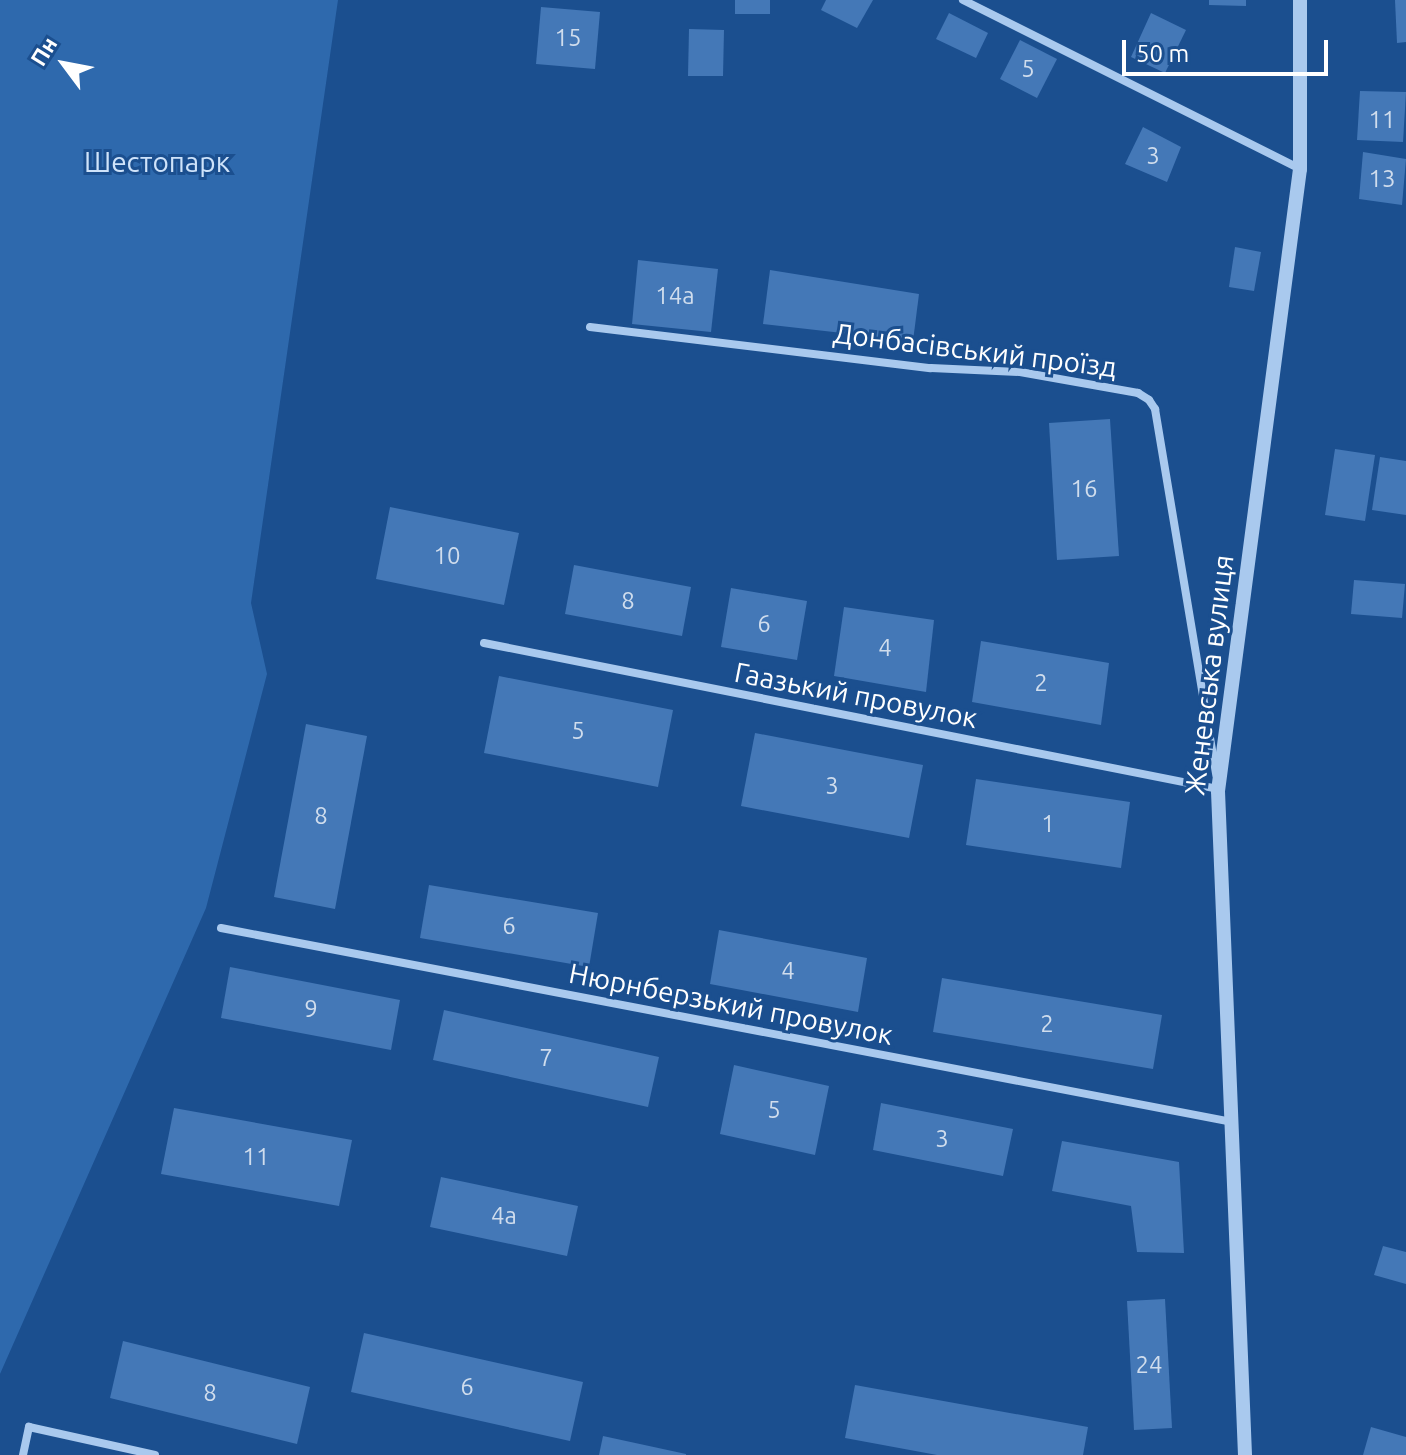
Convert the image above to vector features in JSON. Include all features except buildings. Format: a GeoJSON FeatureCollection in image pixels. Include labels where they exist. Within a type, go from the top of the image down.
{"type":"FeatureCollection","features":[{"type":"Feature","properties":{"kind":"street"},"geometry":{"type":"LineString","coordinates":[[963,0],[1300,169]]}},
{"type":"Feature","properties":{"kind":"street","name":"Женевська вулиця"},"geometry":{"type":"LineString","coordinates":[[1245,1455],[1218,791],[1300,169],[1300,0]]}},
{"type":"Feature","properties":{"kind":"street","name":"Донбасівський проїзд"},"geometry":{"type":"LineString","coordinates":[[590,327],[931,368],[1020,372],[1138,393],[1149,400],[1155,409],[1218,791]]}},
{"type":"Feature","properties":{"kind":"street","name":"Гаазький провулок"},"geometry":{"type":"LineString","coordinates":[[484,643],[1218,791]]}},
{"type":"Feature","properties":{"kind":"street","name":"Нюрнберзький провулок"},"geometry":{"type":"LineString","coordinates":[[221,928],[1232,1122]]}},
{"type":"Feature","properties":{"kind":"street"},"geometry":{"type":"LineString","coordinates":[[23,1455],[29,1427],[155,1455]]}},
{"type":"Feature","properties":{"kind":"green space","name":"Шестопарк"},"geometry":{"type":"Polygon","coordinates":[[[0,0],[338,0],[251,603],[267,674],[206,908],[0,1374],[0,0]]]}}]}
